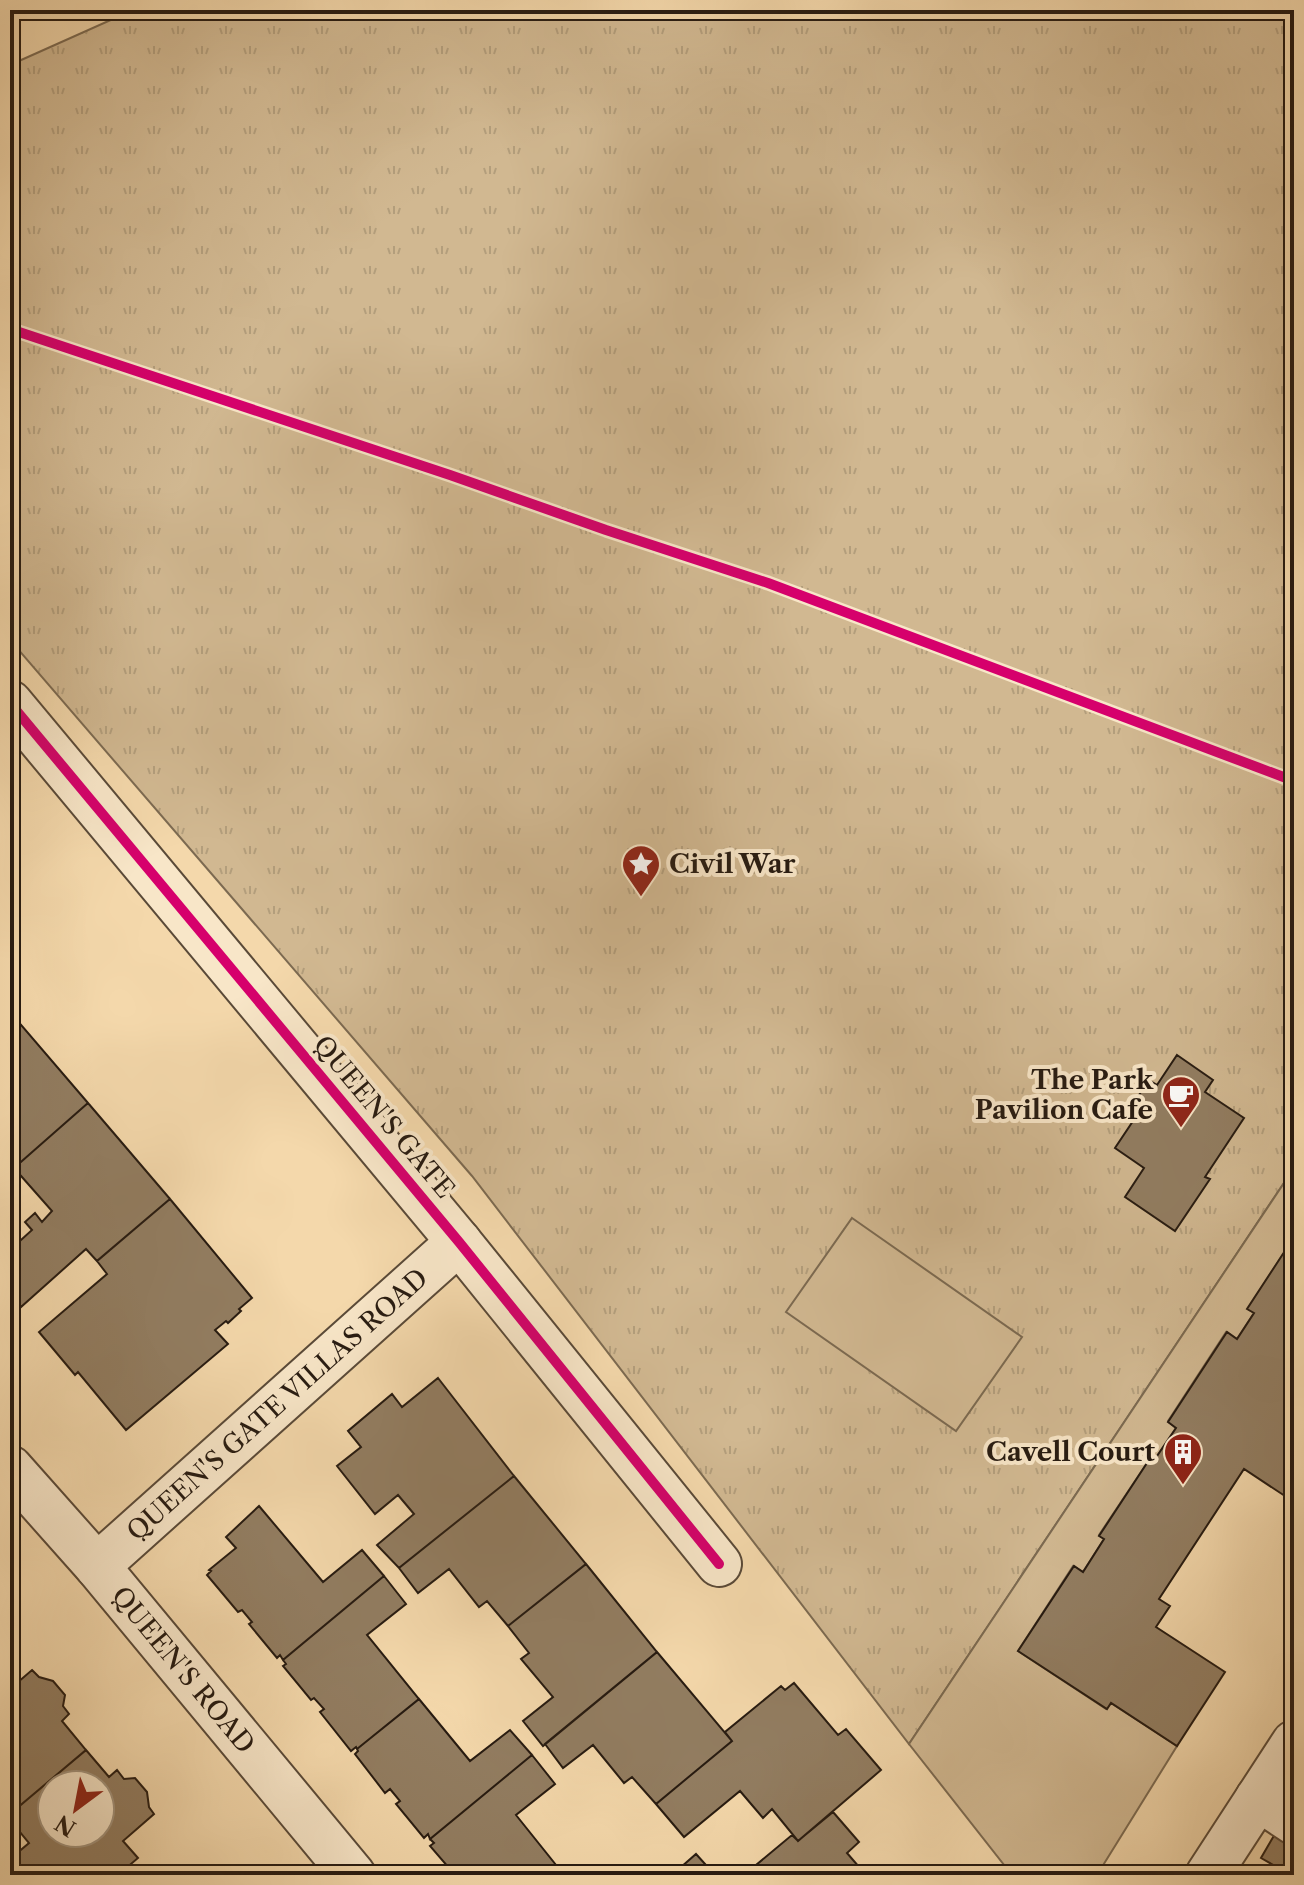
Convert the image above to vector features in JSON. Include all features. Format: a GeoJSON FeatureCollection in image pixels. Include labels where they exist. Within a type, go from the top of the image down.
{"type":"FeatureCollection","features":[{"type":"Feature","properties":{"kind":"street","name":"QUEEN'S GATE"},"geometry":{"type":"LineString","coordinates":[[10,703],[459,1242],[719,1564]]}},
{"type":"Feature","properties":{"kind":"street","name":"QUEEN'S GATE VILLAS ROAD"},"geometry":{"type":"LineString","coordinates":[[97,1566],[459,1242]]}},
{"type":"Feature","properties":{"kind":"street","name":"QUEEN'S ROAD"},"geometry":{"type":"LineString","coordinates":[[15,1485],[97,1566],[353,1875]]}},
{"type":"Feature","properties":{"kind":"street"},"geometry":{"type":"LineString","coordinates":[[1208,1875],[1294,1743]]}},
{"type":"Feature","properties":{"kind":"street"},"geometry":{"type":"LineString","coordinates":[[1258,1798],[1294,1822]]}},
{"type":"Feature","properties":{"kind":"green space"},"geometry":{"type":"Polygon","coordinates":[[[133,10],[1294,10],[1294,1168],[909,1744],[472,1176],[10,640],[10,65],[133,10]]]}},
{"type":"Feature","properties":{"kind":"green space"},"geometry":{"type":"Polygon","coordinates":[[[1294,1168],[1294,1237],[1248,1309],[1254,1313],[1237,1339],[1226,1332],[1168,1421],[1176,1428],[1153,1462],[1149,1460],[1099,1535],[1104,1539],[1083,1572],[1073,1566],[1018,1651],[1106,1709],[1111,1703],[1177,1746],[1097,1875],[1012,1875],[909,1744],[1294,1168]]]}},
{"type":"Feature","properties":{"kind":"green space"},"geometry":{"type":"Polygon","coordinates":[[[852,1218],[1022,1337],[956,1431],[786,1312],[852,1218]]]}},
{"type":"Feature","properties":{"kind":"building"},"geometry":{"type":"Polygon","coordinates":[[[10,1012],[88,1103],[14,1168],[10,1163],[10,1012]]]}},
{"type":"Feature","properties":{"kind":"building"},"geometry":{"type":"Polygon","coordinates":[[[1177,1055],[1213,1080],[1205,1092],[1244,1118],[1205,1177],[1210,1179],[1175,1231],[1125,1197],[1144,1168],[1115,1148],[1137,1115],[1129,1110],[1149,1080],[1157,1085],[1177,1055]]]}},
{"type":"Feature","properties":{"kind":"building"},"geometry":{"type":"Polygon","coordinates":[[[88,1103],[170,1199],[97,1261],[86,1249],[21,1307],[10,1294],[10,1250],[32,1230],[25,1222],[35,1213],[42,1222],[52,1211],[14,1168],[88,1103]]]}},
{"type":"Feature","properties":{"kind":"building"},"geometry":{"type":"Polygon","coordinates":[[[170,1199],[252,1298],[228,1323],[226,1321],[215,1330],[228,1344],[126,1430],[78,1372],[75,1375],[39,1332],[107,1274],[97,1261],[170,1199]]]}},
{"type":"Feature","properties":{"kind":"building","name":"Cavell Court"},"geometry":{"type":"Polygon","coordinates":[[[1294,1237],[1294,1502],[1244,1469],[1159,1599],[1170,1606],[1156,1627],[1225,1672],[1177,1746],[1111,1703],[1107,1709],[1018,1651],[1074,1566],[1083,1572],[1104,1539],[1099,1536],[1149,1460],[1153,1462],[1176,1428],[1168,1422],[1227,1332],[1237,1339],[1254,1313],[1247,1309],[1294,1237]]]}},
{"type":"Feature","properties":{"kind":"building"},"geometry":{"type":"Polygon","coordinates":[[[438,1378],[514,1476],[399,1568],[377,1545],[414,1514],[398,1495],[375,1514],[337,1466],[361,1447],[348,1431],[392,1394],[402,1407],[438,1378]]]}},
{"type":"Feature","properties":{"kind":"building"},"geometry":{"type":"Polygon","coordinates":[[[514,1476],[586,1564],[508,1626],[487,1601],[479,1607],[449,1569],[418,1593],[399,1568],[514,1476]]]}},
{"type":"Feature","properties":{"kind":"building"},"geometry":{"type":"Polygon","coordinates":[[[259,1506],[323,1582],[362,1550],[384,1576],[283,1660],[280,1655],[277,1658],[249,1624],[252,1622],[242,1610],[238,1612],[207,1575],[236,1548],[226,1537],[259,1506]]]}},
{"type":"Feature","properties":{"kind":"building"},"geometry":{"type":"Polygon","coordinates":[[[586,1564],[657,1652],[543,1746],[523,1721],[553,1697],[521,1659],[529,1653],[508,1626],[586,1564]]]}},
{"type":"Feature","properties":{"kind":"building"},"geometry":{"type":"Polygon","coordinates":[[[384,1576],[406,1604],[367,1635],[419,1699],[351,1751],[320,1712],[324,1709],[314,1698],[311,1700],[283,1666],[286,1664],[283,1660],[384,1576]]]}},
{"type":"Feature","properties":{"kind":"building"},"geometry":{"type":"Polygon","coordinates":[[[657,1652],[732,1741],[656,1804],[632,1777],[624,1783],[593,1745],[563,1768],[545,1744],[657,1652]]]}},
{"type":"Feature","properties":{"kind":"building"},"geometry":{"type":"Polygon","coordinates":[[[32,1670],[39,1677],[53,1681],[65,1695],[63,1706],[69,1714],[62,1721],[86,1750],[63,1769],[36,1769],[36,1792],[10,1814],[10,1689],[32,1670]]]}},
{"type":"Feature","properties":{"kind":"building"},"geometry":{"type":"Polygon","coordinates":[[[794,1683],[838,1735],[846,1729],[881,1770],[798,1841],[772,1809],[763,1818],[740,1791],[684,1837],[656,1804],[732,1741],[725,1732],[781,1686],[785,1690],[794,1683]]]}},
{"type":"Feature","properties":{"kind":"building"},"geometry":{"type":"Polygon","coordinates":[[[419,1699],[470,1761],[510,1730],[532,1755],[430,1839],[428,1834],[424,1838],[396,1804],[400,1801],[390,1789],[385,1793],[355,1754],[357,1749],[419,1699]]]}},
{"type":"Feature","properties":{"kind":"building"},"geometry":{"type":"Polygon","coordinates":[[[86,1750],[102,1769],[63,1769],[86,1750]]]}},
{"type":"Feature","properties":{"kind":"building"},"geometry":{"type":"Polygon","coordinates":[[[532,1755],[555,1784],[516,1815],[564,1875],[455,1875],[430,1846],[434,1843],[430,1839],[532,1755]]]}},
{"type":"Feature","properties":{"kind":"building"},"geometry":{"type":"Polygon","coordinates":[[[117,1770],[124,1779],[135,1778],[147,1792],[149,1807],[154,1814],[123,1841],[138,1858],[118,1875],[107,1875],[101,1868],[92,1875],[10,1875],[10,1859],[29,1843],[10,1820],[10,1814],[36,1792],[36,1849],[116,1849],[117,1770]]]}},
{"type":"Feature","properties":{"kind":"building"},"geometry":{"type":"Polygon","coordinates":[[[833,1812],[859,1842],[847,1853],[866,1875],[744,1875],[792,1835],[798,1841],[833,1812]]]}},
{"type":"Feature","properties":{"kind":"building"},"geometry":{"type":"Polygon","coordinates":[[[1276,1832],[1294,1842],[1294,1870],[1291,1875],[1261,1858],[1276,1832]]]}},
{"type":"Feature","properties":{"kind":"building"},"geometry":{"type":"Polygon","coordinates":[[[696,1854],[715,1875],[672,1875],[696,1854]]]}},
{"type":"Feature","properties":{"kind":"cycle path"},"geometry":{"type":"LineString","coordinates":[[10,329],[768,583],[1294,781]]}},
{"type":"Feature","properties":{"kind":"cycle path"},"geometry":{"type":"LineString","coordinates":[[10,703],[459,1242],[719,1564]]}},
{"type":"Feature","properties":{"kind":"place","name":"Civil War"},"geometry":{"type":"Point","coordinates":[641,898]}},
{"type":"Feature","properties":{"kind":"place","name":"The Park Pavilion Cafe"},"geometry":{"type":"Point","coordinates":[1181,1129]}},
{"type":"Feature","properties":{"kind":"place","name":"Cavell Court"},"geometry":{"type":"Point","coordinates":[1183,1486]}}]}
